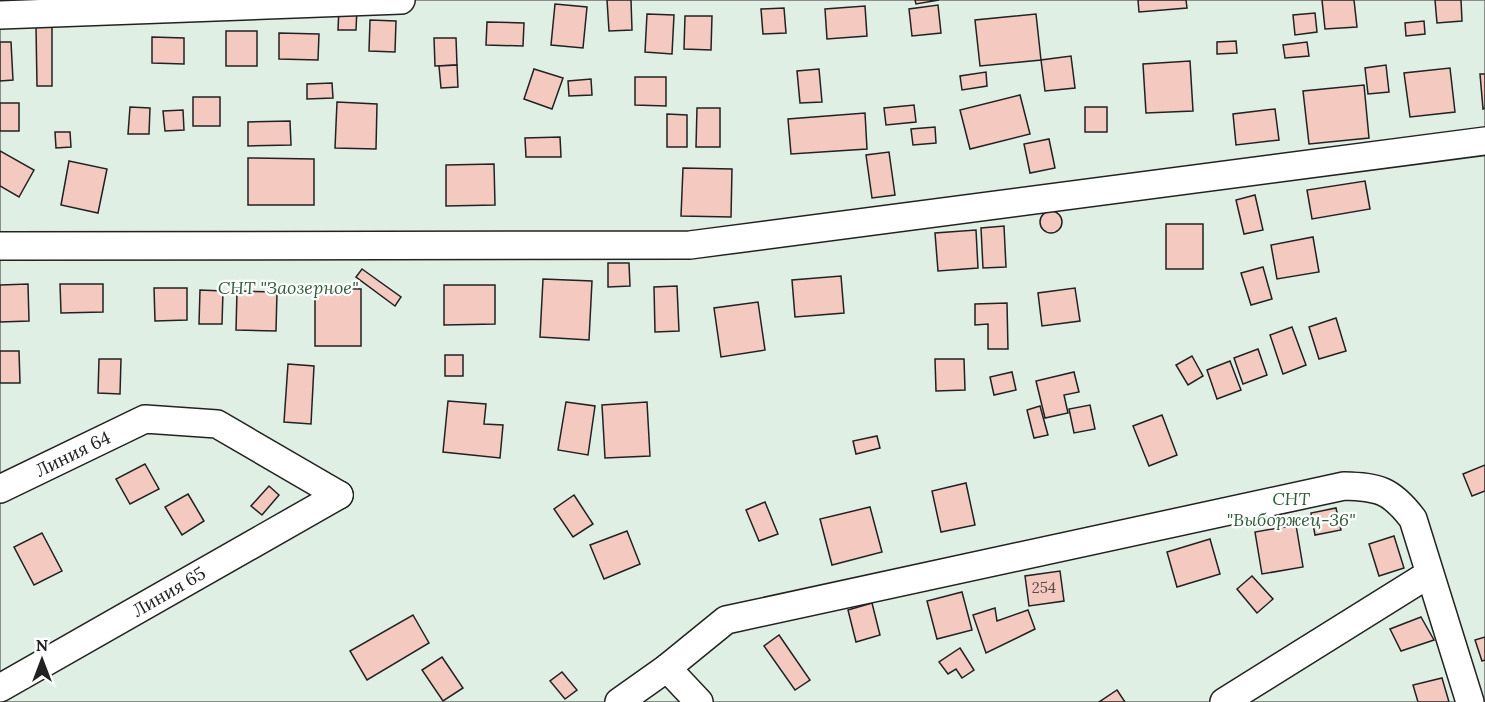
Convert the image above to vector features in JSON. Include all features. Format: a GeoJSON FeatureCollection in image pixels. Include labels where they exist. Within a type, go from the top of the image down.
{"type":"FeatureCollection","features":[{"type":"Feature","properties":{"kind":"street"},"geometry":{"type":"LineString","coordinates":[[0,15],[401,0]]}},
{"type":"Feature","properties":{"kind":"street"},"geometry":{"type":"LineString","coordinates":[[0,246],[690,245],[1485,141]]}},
{"type":"Feature","properties":{"kind":"street","name":"Линия 64"},"geometry":{"type":"LineString","coordinates":[[0,489],[145,419],[217,424],[339,495]]}},
{"type":"Feature","properties":{"kind":"street"},"geometry":{"type":"LineString","coordinates":[[619,702],[667,668],[726,620],[1344,486],[1373,487],[1397,498],[1413,519],[1470,702]]}},
{"type":"Feature","properties":{"kind":"street","name":"Линия 65"},"geometry":{"type":"LineString","coordinates":[[0,688],[339,495]]}},
{"type":"Feature","properties":{"kind":"street"},"geometry":{"type":"LineString","coordinates":[[1224,702],[1429,574]]}},
{"type":"Feature","properties":{"kind":"street"},"geometry":{"type":"LineString","coordinates":[[667,668],[699,702]]}},
{"type":"Feature","properties":{"kind":"green space","name":"СНТ \"Заозерное\""},"geometry":{"type":"Polygon","coordinates":[[[0,0],[1485,0],[1485,702],[0,702],[0,0]]]}},
{"type":"Feature","properties":{"kind":"building"},"geometry":{"type":"Polygon","coordinates":[[[607,0],[631,0],[632,30],[609,31],[607,0]]]}},
{"type":"Feature","properties":{"kind":"building"},"geometry":{"type":"Polygon","coordinates":[[[915,0],[939,0],[916,4],[915,0]]]}},
{"type":"Feature","properties":{"kind":"building"},"geometry":{"type":"Polygon","coordinates":[[[1138,0],[1186,0],[1187,8],[1139,12],[1138,0]]]}},
{"type":"Feature","properties":{"kind":"building"},"geometry":{"type":"Polygon","coordinates":[[[1322,0],[1354,0],[1357,27],[1325,29],[1322,0]]]}},
{"type":"Feature","properties":{"kind":"building"},"geometry":{"type":"Polygon","coordinates":[[[1435,0],[1461,0],[1462,21],[1437,23],[1435,0]]]}},
{"type":"Feature","properties":{"kind":"building"},"geometry":{"type":"Polygon","coordinates":[[[555,4],[587,7],[583,48],[551,45],[555,4]]]}},
{"type":"Feature","properties":{"kind":"building"},"geometry":{"type":"Polygon","coordinates":[[[938,5],[941,33],[912,36],[909,9],[938,5]]]}},
{"type":"Feature","properties":{"kind":"building"},"geometry":{"type":"Polygon","coordinates":[[[865,6],[867,36],[827,39],[825,9],[865,6]]]}},
{"type":"Feature","properties":{"kind":"building"},"geometry":{"type":"Polygon","coordinates":[[[339,8],[357,8],[356,30],[338,30],[339,8]]]}},
{"type":"Feature","properties":{"kind":"building"},"geometry":{"type":"Polygon","coordinates":[[[784,8],[786,33],[763,34],[761,9],[784,8]]]}},
{"type":"Feature","properties":{"kind":"building"},"geometry":{"type":"Polygon","coordinates":[[[1315,13],[1317,32],[1295,35],[1293,15],[1315,13]]]}},
{"type":"Feature","properties":{"kind":"building"},"geometry":{"type":"Polygon","coordinates":[[[647,14],[674,15],[672,54],[645,52],[647,14]]]}},
{"type":"Feature","properties":{"kind":"building"},"geometry":{"type":"Polygon","coordinates":[[[1036,14],[1041,60],[980,66],[975,20],[1036,14]]]}},
{"type":"Feature","properties":{"kind":"building"},"geometry":{"type":"Polygon","coordinates":[[[685,16],[712,16],[711,50],[684,49],[685,16]]]}},
{"type":"Feature","properties":{"kind":"building"},"geometry":{"type":"Polygon","coordinates":[[[370,20],[396,21],[395,52],[369,51],[370,20]]]}},
{"type":"Feature","properties":{"kind":"building"},"geometry":{"type":"Polygon","coordinates":[[[1424,21],[1425,34],[1406,36],[1405,23],[1424,21]]]}},
{"type":"Feature","properties":{"kind":"building"},"geometry":{"type":"Polygon","coordinates":[[[487,22],[524,23],[523,46],[486,45],[487,22]]]}},
{"type":"Feature","properties":{"kind":"building"},"geometry":{"type":"Polygon","coordinates":[[[36,27],[52,27],[52,86],[37,86],[36,27]]]}},
{"type":"Feature","properties":{"kind":"building"},"geometry":{"type":"Polygon","coordinates":[[[226,31],[257,31],[257,66],[226,66],[226,31]]]}},
{"type":"Feature","properties":{"kind":"building"},"geometry":{"type":"Polygon","coordinates":[[[279,33],[319,34],[318,60],[279,59],[279,33]]]}},
{"type":"Feature","properties":{"kind":"building"},"geometry":{"type":"Polygon","coordinates":[[[152,37],[184,38],[184,64],[152,63],[152,37]]]}},
{"type":"Feature","properties":{"kind":"building"},"geometry":{"type":"Polygon","coordinates":[[[434,38],[456,38],[457,65],[435,66],[434,38]]]}},
{"type":"Feature","properties":{"kind":"building"},"geometry":{"type":"Polygon","coordinates":[[[1236,41],[1237,53],[1217,54],[1217,42],[1236,41]]]}},
{"type":"Feature","properties":{"kind":"building"},"geometry":{"type":"Polygon","coordinates":[[[0,42],[11,42],[13,80],[0,81],[0,42]]]}},
{"type":"Feature","properties":{"kind":"building"},"geometry":{"type":"Polygon","coordinates":[[[1307,42],[1309,56],[1285,58],[1283,45],[1307,42]]]}},
{"type":"Feature","properties":{"kind":"building"},"geometry":{"type":"Polygon","coordinates":[[[1071,56],[1075,88],[1045,91],[1041,60],[1071,56]]]}},
{"type":"Feature","properties":{"kind":"building"},"geometry":{"type":"Polygon","coordinates":[[[1190,61],[1193,111],[1146,113],[1143,64],[1190,61]]]}},
{"type":"Feature","properties":{"kind":"building"},"geometry":{"type":"Polygon","coordinates":[[[457,65],[458,87],[441,88],[439,66],[457,65]]]}},
{"type":"Feature","properties":{"kind":"building"},"geometry":{"type":"Polygon","coordinates":[[[1386,65],[1389,92],[1368,94],[1365,68],[1386,65]]]}},
{"type":"Feature","properties":{"kind":"building"},"geometry":{"type":"Polygon","coordinates":[[[1450,68],[1455,112],[1410,117],[1404,73],[1450,68]]]}},
{"type":"Feature","properties":{"kind":"building"},"geometry":{"type":"Polygon","coordinates":[[[534,69],[563,78],[552,109],[524,99],[534,69]]]}},
{"type":"Feature","properties":{"kind":"building"},"geometry":{"type":"Polygon","coordinates":[[[819,69],[822,102],[800,103],[797,71],[819,69]]]}},
{"type":"Feature","properties":{"kind":"building"},"geometry":{"type":"Polygon","coordinates":[[[986,72],[987,86],[962,90],[960,76],[986,72]]]}},
{"type":"Feature","properties":{"kind":"building"},"geometry":{"type":"Polygon","coordinates":[[[1480,74],[1485,74],[1485,108],[1483,109],[1480,74]]]}},
{"type":"Feature","properties":{"kind":"building"},"geometry":{"type":"Polygon","coordinates":[[[635,77],[666,77],[666,106],[635,105],[635,77]]]}},
{"type":"Feature","properties":{"kind":"building"},"geometry":{"type":"Polygon","coordinates":[[[591,79],[592,95],[569,96],[568,81],[591,79]]]}},
{"type":"Feature","properties":{"kind":"building"},"geometry":{"type":"Polygon","coordinates":[[[332,83],[333,98],[307,99],[307,84],[332,83]]]}},
{"type":"Feature","properties":{"kind":"building"},"geometry":{"type":"Polygon","coordinates":[[[1364,85],[1369,138],[1309,144],[1303,91],[1364,85]]]}},
{"type":"Feature","properties":{"kind":"building"},"geometry":{"type":"Polygon","coordinates":[[[1020,95],[1030,134],[970,149],[960,110],[1020,95]]]}},
{"type":"Feature","properties":{"kind":"building"},"geometry":{"type":"Polygon","coordinates":[[[193,97],[220,97],[220,126],[193,126],[193,97]]]}},
{"type":"Feature","properties":{"kind":"building"},"geometry":{"type":"Polygon","coordinates":[[[337,102],[377,104],[376,149],[335,148],[337,102]]]}},
{"type":"Feature","properties":{"kind":"building"},"geometry":{"type":"Polygon","coordinates":[[[0,103],[19,103],[19,131],[0,131],[0,103]]]}},
{"type":"Feature","properties":{"kind":"building"},"geometry":{"type":"Polygon","coordinates":[[[914,105],[916,122],[886,125],[884,108],[914,105]]]}},
{"type":"Feature","properties":{"kind":"building"},"geometry":{"type":"Polygon","coordinates":[[[130,107],[150,108],[149,134],[128,134],[130,107]]]}},
{"type":"Feature","properties":{"kind":"building"},"geometry":{"type":"Polygon","coordinates":[[[1085,107],[1107,107],[1107,132],[1085,132],[1085,107]]]}},
{"type":"Feature","properties":{"kind":"building"},"geometry":{"type":"Polygon","coordinates":[[[697,108],[720,108],[720,147],[696,147],[697,108]]]}},
{"type":"Feature","properties":{"kind":"building"},"geometry":{"type":"Polygon","coordinates":[[[1275,109],[1279,140],[1236,145],[1233,114],[1275,109]]]}},
{"type":"Feature","properties":{"kind":"building"},"geometry":{"type":"Polygon","coordinates":[[[183,110],[184,130],[165,131],[163,111],[183,110]]]}},
{"type":"Feature","properties":{"kind":"building"},"geometry":{"type":"Polygon","coordinates":[[[865,113],[867,149],[791,154],[788,119],[865,113]]]}},
{"type":"Feature","properties":{"kind":"building"},"geometry":{"type":"Polygon","coordinates":[[[667,114],[687,115],[687,147],[667,147],[667,114]]]}},
{"type":"Feature","properties":{"kind":"building"},"geometry":{"type":"Polygon","coordinates":[[[290,121],[291,145],[248,146],[248,122],[290,121]]]}},
{"type":"Feature","properties":{"kind":"building"},"geometry":{"type":"Polygon","coordinates":[[[935,127],[936,143],[913,145],[911,129],[935,127]]]}},
{"type":"Feature","properties":{"kind":"building"},"geometry":{"type":"Polygon","coordinates":[[[55,132],[70,132],[71,147],[56,148],[55,132]]]}},
{"type":"Feature","properties":{"kind":"building"},"geometry":{"type":"Polygon","coordinates":[[[560,137],[561,157],[526,157],[525,138],[560,137]]]}},
{"type":"Feature","properties":{"kind":"building"},"geometry":{"type":"Polygon","coordinates":[[[1049,139],[1055,168],[1030,173],[1024,144],[1049,139]]]}},
{"type":"Feature","properties":{"kind":"building"},"geometry":{"type":"Polygon","coordinates":[[[0,151],[34,170],[19,197],[0,186],[0,151]]]}},
{"type":"Feature","properties":{"kind":"building"},"geometry":{"type":"Polygon","coordinates":[[[889,152],[895,195],[872,198],[866,155],[889,152]]]}},
{"type":"Feature","properties":{"kind":"building"},"geometry":{"type":"Polygon","coordinates":[[[248,158],[314,159],[314,205],[248,205],[248,158]]]}},
{"type":"Feature","properties":{"kind":"building"},"geometry":{"type":"Polygon","coordinates":[[[69,161],[107,169],[98,213],[61,205],[69,161]]]}},
{"type":"Feature","properties":{"kind":"building"},"geometry":{"type":"Polygon","coordinates":[[[494,164],[495,205],[446,206],[446,165],[494,164]]]}},
{"type":"Feature","properties":{"kind":"building"},"geometry":{"type":"Polygon","coordinates":[[[683,168],[732,169],[731,217],[681,216],[683,168]]]}},
{"type":"Feature","properties":{"kind":"building"},"geometry":{"type":"Polygon","coordinates":[[[1365,181],[1370,209],[1312,219],[1307,190],[1365,181]]]}},
{"type":"Feature","properties":{"kind":"building"},"geometry":{"type":"Polygon","coordinates":[[[1255,195],[1263,230],[1244,234],[1236,200],[1255,195]]]}},
{"type":"Feature","properties":{"kind":"building"},"geometry":{"type":"Polygon","coordinates":[[[1051,211],[1059,214],[1062,222],[1059,230],[1051,233],[1043,230],[1040,222],[1043,214],[1051,211]]]}},
{"type":"Feature","properties":{"kind":"building"},"geometry":{"type":"Polygon","coordinates":[[[1166,224],[1203,224],[1203,269],[1166,269],[1166,224]]]}},
{"type":"Feature","properties":{"kind":"building"},"geometry":{"type":"Polygon","coordinates":[[[1004,226],[1006,267],[983,268],[981,228],[1004,226]]]}},
{"type":"Feature","properties":{"kind":"building"},"geometry":{"type":"Polygon","coordinates":[[[976,230],[978,268],[938,271],[935,233],[976,230]]]}},
{"type":"Feature","properties":{"kind":"building"},"geometry":{"type":"Polygon","coordinates":[[[1313,237],[1319,272],[1277,279],[1271,245],[1313,237]]]}},
{"type":"Feature","properties":{"kind":"building"},"geometry":{"type":"Polygon","coordinates":[[[608,263],[629,263],[630,286],[608,287],[608,263]]]}},
{"type":"Feature","properties":{"kind":"building"},"geometry":{"type":"Polygon","coordinates":[[[1263,267],[1272,299],[1251,305],[1241,273],[1263,267]]]}},
{"type":"Feature","properties":{"kind":"building"},"geometry":{"type":"Polygon","coordinates":[[[362,269],[401,297],[395,306],[356,277],[362,269]]]}},
{"type":"Feature","properties":{"kind":"building"},"geometry":{"type":"Polygon","coordinates":[[[841,276],[844,313],[795,317],[792,280],[841,276]]]}},
{"type":"Feature","properties":{"kind":"building"},"geometry":{"type":"Polygon","coordinates":[[[543,279],[592,281],[589,340],[540,337],[543,279]]]}},
{"type":"Feature","properties":{"kind":"building"},"geometry":{"type":"Polygon","coordinates":[[[28,284],[29,321],[0,322],[0,285],[28,284]]]}},
{"type":"Feature","properties":{"kind":"building"},"geometry":{"type":"Polygon","coordinates":[[[60,284],[103,284],[103,312],[61,313],[60,284]]]}},
{"type":"Feature","properties":{"kind":"building"},"geometry":{"type":"Polygon","coordinates":[[[444,285],[495,285],[495,324],[444,325],[444,285]]]}},
{"type":"Feature","properties":{"kind":"building"},"geometry":{"type":"Polygon","coordinates":[[[677,286],[679,331],[655,332],[654,287],[677,286]]]}},
{"type":"Feature","properties":{"kind":"building"},"geometry":{"type":"Polygon","coordinates":[[[154,288],[187,288],[187,320],[155,321],[154,288]]]}},
{"type":"Feature","properties":{"kind":"building"},"geometry":{"type":"Polygon","coordinates":[[[315,288],[361,289],[361,346],[315,346],[315,288]]]}},
{"type":"Feature","properties":{"kind":"building"},"geometry":{"type":"Polygon","coordinates":[[[1075,288],[1080,321],[1042,326],[1038,293],[1075,288]]]}},
{"type":"Feature","properties":{"kind":"building"},"geometry":{"type":"Polygon","coordinates":[[[200,290],[223,291],[222,324],[199,324],[200,290]]]}},
{"type":"Feature","properties":{"kind":"building"},"geometry":{"type":"Polygon","coordinates":[[[237,291],[277,292],[276,331],[236,330],[237,291]]]}},
{"type":"Feature","properties":{"kind":"building"},"geometry":{"type":"Polygon","coordinates":[[[758,302],[765,350],[721,357],[714,308],[758,302]]]}},
{"type":"Feature","properties":{"kind":"building"},"geometry":{"type":"Polygon","coordinates":[[[1007,303],[1008,349],[988,349],[988,324],[975,325],[975,304],[1007,303]]]}},
{"type":"Feature","properties":{"kind":"building"},"geometry":{"type":"Polygon","coordinates":[[[1336,318],[1346,351],[1319,359],[1309,327],[1336,318]]]}},
{"type":"Feature","properties":{"kind":"building"},"geometry":{"type":"Polygon","coordinates":[[[1292,327],[1306,365],[1283,374],[1270,335],[1292,327]]]}},
{"type":"Feature","properties":{"kind":"building"},"geometry":{"type":"Polygon","coordinates":[[[1258,349],[1267,375],[1243,384],[1234,358],[1258,349]]]}},
{"type":"Feature","properties":{"kind":"building"},"geometry":{"type":"Polygon","coordinates":[[[0,351],[19,351],[20,383],[0,383],[0,351]]]}},
{"type":"Feature","properties":{"kind":"building"},"geometry":{"type":"Polygon","coordinates":[[[445,355],[463,355],[463,376],[445,376],[445,355]]]}},
{"type":"Feature","properties":{"kind":"building"},"geometry":{"type":"Polygon","coordinates":[[[1192,356],[1203,376],[1188,385],[1176,365],[1192,356]]]}},
{"type":"Feature","properties":{"kind":"building"},"geometry":{"type":"Polygon","coordinates":[[[99,359],[121,359],[120,394],[98,393],[99,359]]]}},
{"type":"Feature","properties":{"kind":"building"},"geometry":{"type":"Polygon","coordinates":[[[935,359],[964,359],[965,390],[936,391],[935,359]]]}},
{"type":"Feature","properties":{"kind":"building"},"geometry":{"type":"Polygon","coordinates":[[[1230,361],[1241,390],[1217,399],[1207,370],[1230,361]]]}},
{"type":"Feature","properties":{"kind":"building"},"geometry":{"type":"Polygon","coordinates":[[[288,364],[314,366],[311,424],[284,422],[288,364]]]}},
{"type":"Feature","properties":{"kind":"building"},"geometry":{"type":"Polygon","coordinates":[[[1012,372],[1016,390],[994,395],[990,377],[1012,372]]]}},
{"type":"Feature","properties":{"kind":"building"},"geometry":{"type":"Polygon","coordinates":[[[1074,372],[1079,392],[1064,395],[1068,413],[1045,418],[1036,381],[1074,372]]]}},
{"type":"Feature","properties":{"kind":"building"},"geometry":{"type":"Polygon","coordinates":[[[448,401],[486,404],[484,424],[503,425],[500,458],[443,452],[448,401]]]}},
{"type":"Feature","properties":{"kind":"building"},"geometry":{"type":"Polygon","coordinates":[[[566,402],[595,406],[588,455],[558,450],[566,402]]]}},
{"type":"Feature","properties":{"kind":"building"},"geometry":{"type":"Polygon","coordinates":[[[647,402],[650,456],[605,458],[602,405],[647,402]]]}},
{"type":"Feature","properties":{"kind":"building"},"geometry":{"type":"Polygon","coordinates":[[[1090,405],[1095,429],[1074,433],[1069,409],[1090,405]]]}},
{"type":"Feature","properties":{"kind":"building"},"geometry":{"type":"Polygon","coordinates":[[[1040,406],[1048,435],[1034,438],[1027,410],[1040,406]]]}},
{"type":"Feature","properties":{"kind":"building"},"geometry":{"type":"Polygon","coordinates":[[[1162,415],[1177,455],[1149,466],[1133,426],[1162,415]]]}},
{"type":"Feature","properties":{"kind":"building"},"geometry":{"type":"Polygon","coordinates":[[[877,436],[880,448],[856,454],[853,441],[877,436]]]}},
{"type":"Feature","properties":{"kind":"building"},"geometry":{"type":"Polygon","coordinates":[[[145,464],[159,489],[130,504],[116,479],[145,464]]]}},
{"type":"Feature","properties":{"kind":"building"},"geometry":{"type":"Polygon","coordinates":[[[1485,465],[1485,491],[1472,496],[1463,474],[1485,465]]]}},
{"type":"Feature","properties":{"kind":"building"},"geometry":{"type":"Polygon","coordinates":[[[966,483],[975,525],[941,532],[932,491],[966,483]]]}},
{"type":"Feature","properties":{"kind":"building"},"geometry":{"type":"Polygon","coordinates":[[[269,486],[279,495],[262,515],[251,506],[269,486]]]}},
{"type":"Feature","properties":{"kind":"building"},"geometry":{"type":"Polygon","coordinates":[[[188,494],[204,521],[182,535],[165,507],[188,494]]]}},
{"type":"Feature","properties":{"kind":"building"},"geometry":{"type":"Polygon","coordinates":[[[574,495],[593,524],[573,537],[554,509],[574,495]]]}},
{"type":"Feature","properties":{"kind":"building"},"geometry":{"type":"Polygon","coordinates":[[[765,502],[778,534],[759,541],[746,510],[765,502]]]}},
{"type":"Feature","properties":{"kind":"building"},"geometry":{"type":"Polygon","coordinates":[[[870,507],[882,552],[832,565],[820,519],[870,507]]]}},
{"type":"Feature","properties":{"kind":"building"},"geometry":{"type":"Polygon","coordinates":[[[1336,508],[1341,530],[1315,535],[1311,513],[1336,508]]]}},
{"type":"Feature","properties":{"kind":"building"},"geometry":{"type":"Polygon","coordinates":[[[1296,525],[1303,567],[1262,574],[1255,532],[1296,525]]]}},
{"type":"Feature","properties":{"kind":"building"},"geometry":{"type":"Polygon","coordinates":[[[627,531],[640,564],[604,579],[590,545],[627,531]]]}},
{"type":"Feature","properties":{"kind":"building"},"geometry":{"type":"Polygon","coordinates":[[[42,533],[62,571],[34,585],[14,547],[42,533]]]}},
{"type":"Feature","properties":{"kind":"building"},"geometry":{"type":"Polygon","coordinates":[[[1394,536],[1404,568],[1379,576],[1369,544],[1394,536]]]}},
{"type":"Feature","properties":{"kind":"building"},"geometry":{"type":"Polygon","coordinates":[[[1210,539],[1220,574],[1177,587],[1167,552],[1210,539]]]}},
{"type":"Feature","properties":{"kind":"building"},"geometry":{"type":"Polygon","coordinates":[[[1060,571],[1064,601],[1029,606],[1025,576],[1060,571]]]}},
{"type":"Feature","properties":{"kind":"building"},"geometry":{"type":"Polygon","coordinates":[[[1252,576],[1273,599],[1257,613],[1237,589],[1252,576]]]}},
{"type":"Feature","properties":{"kind":"building"},"geometry":{"type":"Polygon","coordinates":[[[962,592],[972,630],[937,639],[927,601],[962,592]]]}},
{"type":"Feature","properties":{"kind":"building"},"geometry":{"type":"Polygon","coordinates":[[[872,603],[880,635],[856,642],[848,610],[872,603]]]}},
{"type":"Feature","properties":{"kind":"building"},"geometry":{"type":"Polygon","coordinates":[[[995,608],[997,621],[1028,610],[1035,629],[986,653],[973,615],[995,608]]]}},
{"type":"Feature","properties":{"kind":"building"},"geometry":{"type":"Polygon","coordinates":[[[413,615],[429,643],[367,680],[350,651],[413,615]]]}},
{"type":"Feature","properties":{"kind":"building"},"geometry":{"type":"Polygon","coordinates":[[[1421,617],[1434,640],[1401,651],[1390,629],[1421,617]]]}},
{"type":"Feature","properties":{"kind":"building"},"geometry":{"type":"Polygon","coordinates":[[[779,635],[810,680],[795,690],[764,646],[779,635]]]}},
{"type":"Feature","properties":{"kind":"building"},"geometry":{"type":"Polygon","coordinates":[[[1485,637],[1485,660],[1482,661],[1475,640],[1485,637]]]}},
{"type":"Feature","properties":{"kind":"building"},"geometry":{"type":"Polygon","coordinates":[[[960,648],[974,670],[962,678],[956,669],[948,674],[939,662],[960,648]]]}},
{"type":"Feature","properties":{"kind":"building"},"geometry":{"type":"Polygon","coordinates":[[[442,657],[463,688],[443,701],[422,670],[442,657]]]}},
{"type":"Feature","properties":{"kind":"building"},"geometry":{"type":"Polygon","coordinates":[[[562,672],[577,690],[565,699],[550,681],[562,672]]]}},
{"type":"Feature","properties":{"kind":"building"},"geometry":{"type":"Polygon","coordinates":[[[1442,678],[1449,702],[1418,702],[1413,685],[1442,678]]]}},
{"type":"Feature","properties":{"kind":"building"},"geometry":{"type":"Polygon","coordinates":[[[1117,690],[1125,702],[1099,702],[1117,690]]]}},
{"type":"Feature","properties":{"kind":"park label","name":"СНТ \"Выборжец-36\""},"geometry":{"type":"Point","coordinates":[1291,509]}}]}
